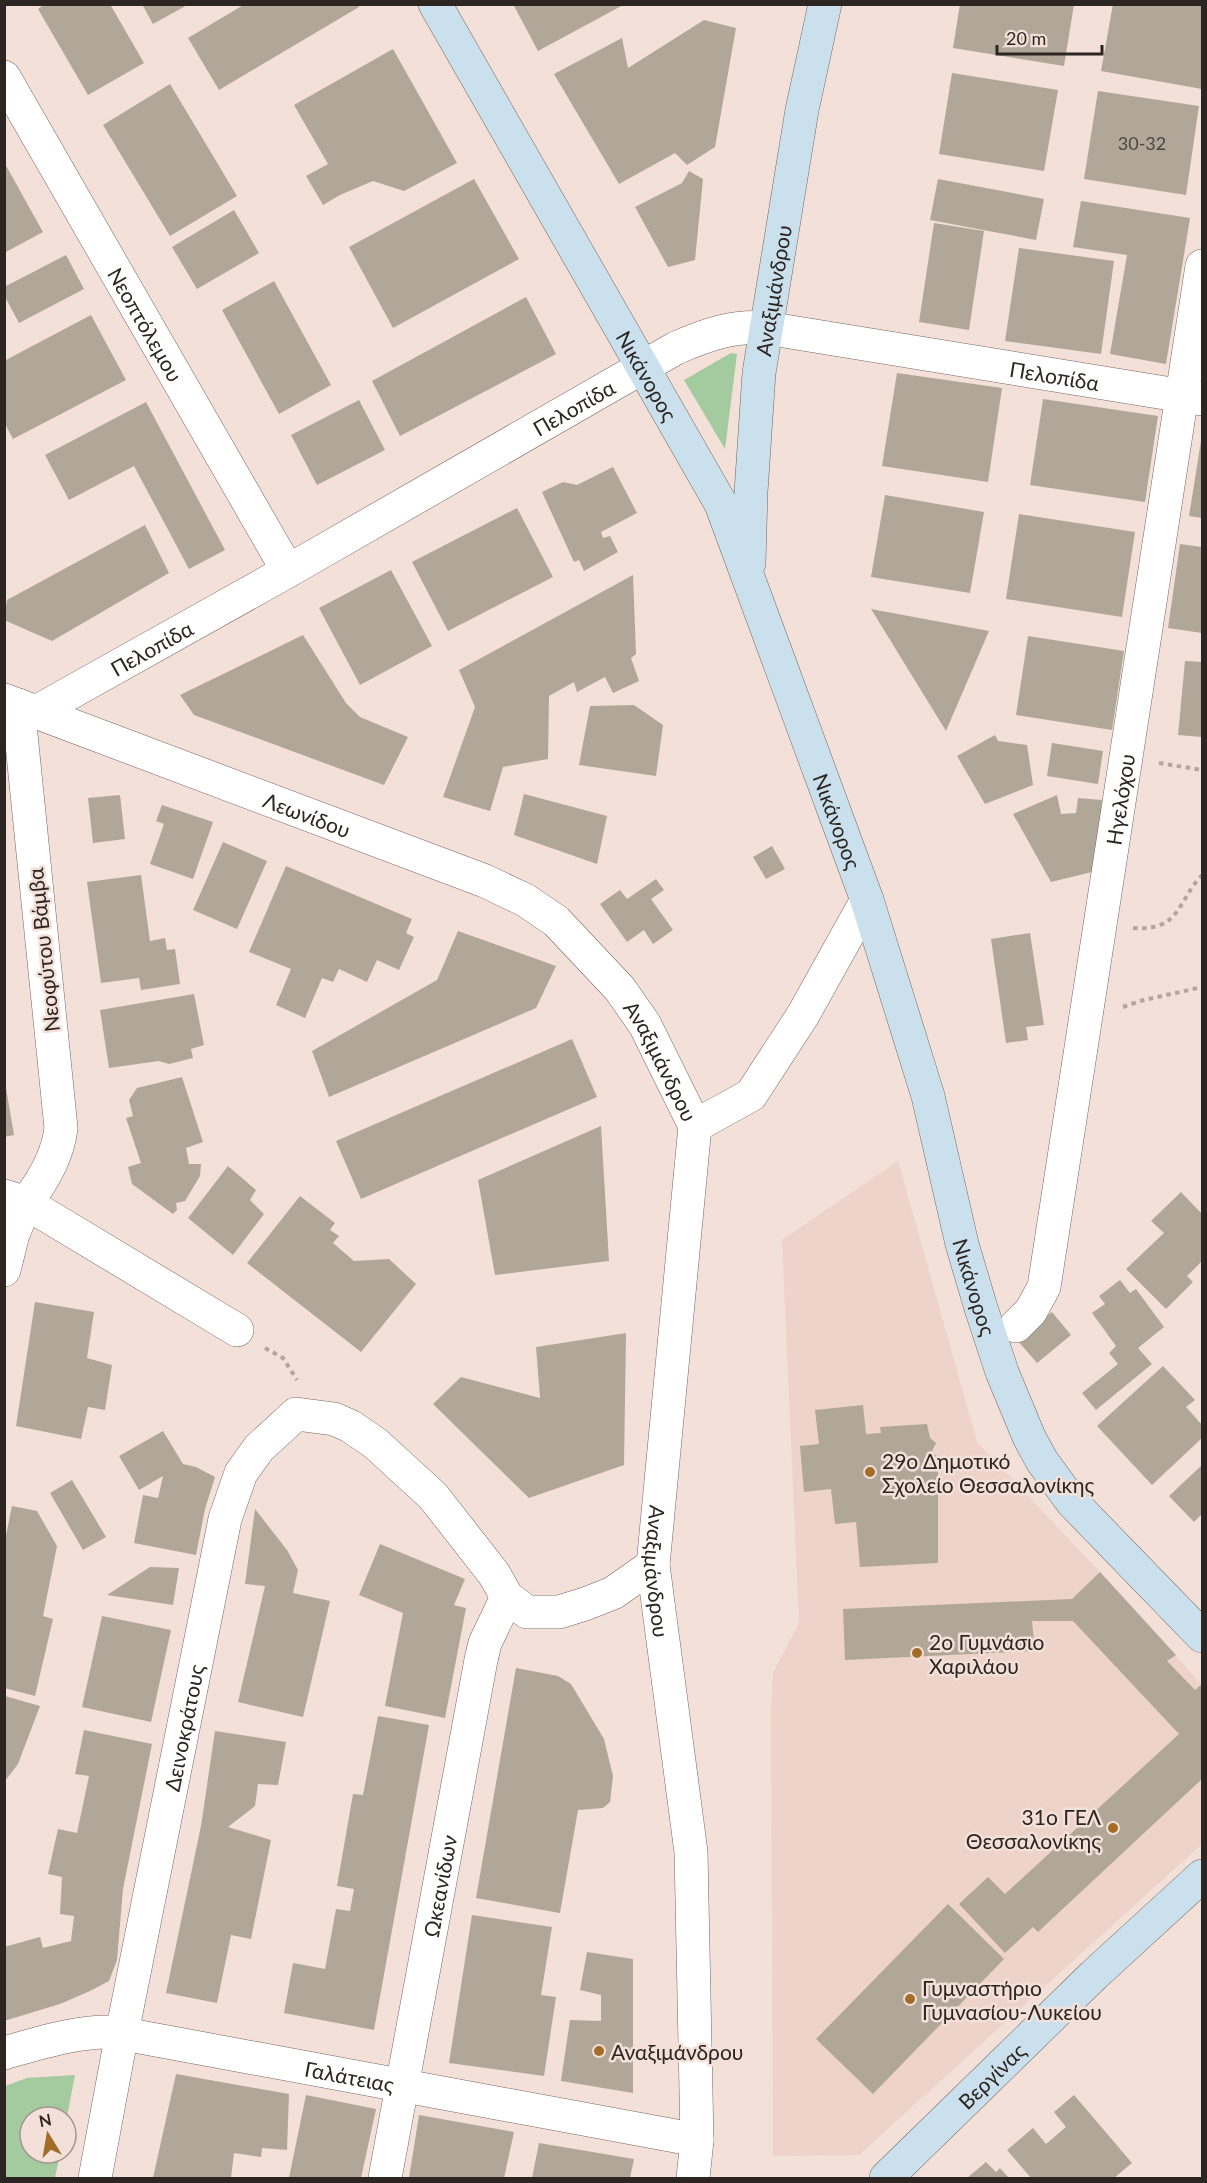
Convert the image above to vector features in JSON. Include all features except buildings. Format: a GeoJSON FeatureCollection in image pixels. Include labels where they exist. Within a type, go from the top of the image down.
{"type":"FeatureCollection","features":[{"type":"Feature","properties":{"kind":"street","name":"Νικάνορος"},"geometry":{"type":"LineString","coordinates":[[435,4],[721,504],[867,900],[928,1096],[962,1245],[1002,1372],[1029,1437],[1042,1461],[1072,1502],[1203,1636]]}},
{"type":"Feature","properties":{"kind":"street","name":"Αναξιμάνδρου"},"geometry":{"type":"LineString","coordinates":[[749,579],[754,431],[759,373],[802,110],[825,4]]}},
{"type":"Feature","properties":{"kind":"street","name":"Νεοπτόλεμου"},"geometry":{"type":"LineString","coordinates":[[4,78],[288,571]]}},
{"type":"Feature","properties":{"kind":"street","name":"Ηγελόχου"},"geometry":{"type":"LineString","coordinates":[[1016,1326],[1031,1311],[1044,1287],[1126,758],[1192,397],[1203,266]]}},
{"type":"Feature","properties":{"kind":"street","name":"Πελοπίδα"},"geometry":{"type":"LineString","coordinates":[[20,705],[288,571],[643,366],[676,348],[716,332],[748,326],[766,328],[1192,397]]}},
{"type":"Feature","properties":{"kind":"street","name":"Λεωνίδου"},"geometry":{"type":"LineString","coordinates":[[20,705],[486,881],[542,910],[592,959]]}},
{"type":"Feature","properties":{"kind":"street","name":"Νεοφύτου Βάμβα"},"geometry":{"type":"LineString","coordinates":[[4,1270],[22,1196],[58,1148],[60,1118],[20,705]]}},
{"type":"Feature","properties":{"kind":"street"},"geometry":{"type":"LineString","coordinates":[[695,1126],[751,1095],[803,1015],[867,900]]}},
{"type":"Feature","properties":{"kind":"street","name":"Αναξιμάνδρου"},"geometry":{"type":"LineString","coordinates":[[592,959],[632,1005],[645,1025],[695,1126],[653,1565],[691,1852],[697,2140],[693,2178]]}},
{"type":"Feature","properties":{"kind":"street"},"geometry":{"type":"LineString","coordinates":[[22,1196],[237,1330]]}},
{"type":"Feature","properties":{"kind":"street"},"geometry":{"type":"LineString","coordinates":[[296,1414],[334,1419],[350,1426],[375,1443],[433,1496],[494,1574],[507,1597],[527,1612],[559,1612],[614,1593],[653,1565]]}},
{"type":"Feature","properties":{"kind":"street","name":"Δεινοκράτους"},"geometry":{"type":"LineString","coordinates":[[95,2178],[225,1519],[240,1473],[259,1448],[296,1414]]}},
{"type":"Feature","properties":{"kind":"street","name":"Ωκεανίδων"},"geometry":{"type":"LineString","coordinates":[[385,2178],[481,1660],[485,1643],[507,1597]]}},
{"type":"Feature","properties":{"kind":"street","name":"Βεργίνας"},"geometry":{"type":"LineString","coordinates":[[886,2178],[1094,1975],[1203,1876]]}},
{"type":"Feature","properties":{"kind":"street","name":"Γαλάτειας"},"geometry":{"type":"LineString","coordinates":[[4,2053],[91,2032],[122,2033],[697,2140]]}},
{"type":"Feature","properties":{"kind":"path"},"geometry":{"type":"LineString","coordinates":[[1126,758],[1203,770]]}},
{"type":"Feature","properties":{"kind":"path"},"geometry":{"type":"LineString","coordinates":[[1101,917],[1128,928],[1144,929],[1171,921],[1203,875]]}},
{"type":"Feature","properties":{"kind":"path"},"geometry":{"type":"LineString","coordinates":[[1085,1021],[1140,1001],[1203,987]]}},
{"type":"Feature","properties":{"kind":"path"},"geometry":{"type":"LineString","coordinates":[[237,1330],[283,1358],[300,1386],[302,1399],[296,1414]]}},
{"type":"Feature","properties":{"kind":"shaded area"},"geometry":{"type":"Polygon","coordinates":[[[898,1161],[977,1442],[1100,1572],[1202,1685],[1202,1844],[859,2155],[773,2156],[771,1708],[773,1673],[799,1623],[782,1240],[898,1161]]]}},
{"type":"Feature","properties":{"kind":"green space"},"geometry":{"type":"Polygon","coordinates":[[[731,353],[737,354],[725,449],[684,380],[731,353]]]}},
{"type":"Feature","properties":{"kind":"green space"},"geometry":{"type":"Polygon","coordinates":[[[75,2075],[69,2105],[18,2105],[18,2165],[58,2165],[55,2178],[5,2178],[5,2086],[27,2078],[75,2075]]]}},
{"type":"Feature","properties":{"kind":"place","name":"29ο Δημοτικό Σχολείο Θεσσαλονίκης"},"geometry":{"type":"Point","coordinates":[870,1472]}},
{"type":"Feature","properties":{"kind":"place","name":"2ο Γυμνάσιο Χαριλάου"},"geometry":{"type":"Point","coordinates":[917,1653]}},
{"type":"Feature","properties":{"kind":"place","name":"31ο ΓΕΛ Θεσσαλονίκης"},"geometry":{"type":"Point","coordinates":[1113,1828]}},
{"type":"Feature","properties":{"kind":"place","name":"Γυμναστήριο Γυμνασίου-Λυκείου"},"geometry":{"type":"Point","coordinates":[910,1999]}},
{"type":"Feature","properties":{"kind":"place","name":"Αναξιμάνδρου"},"geometry":{"type":"Point","coordinates":[599,2051]}}]}
